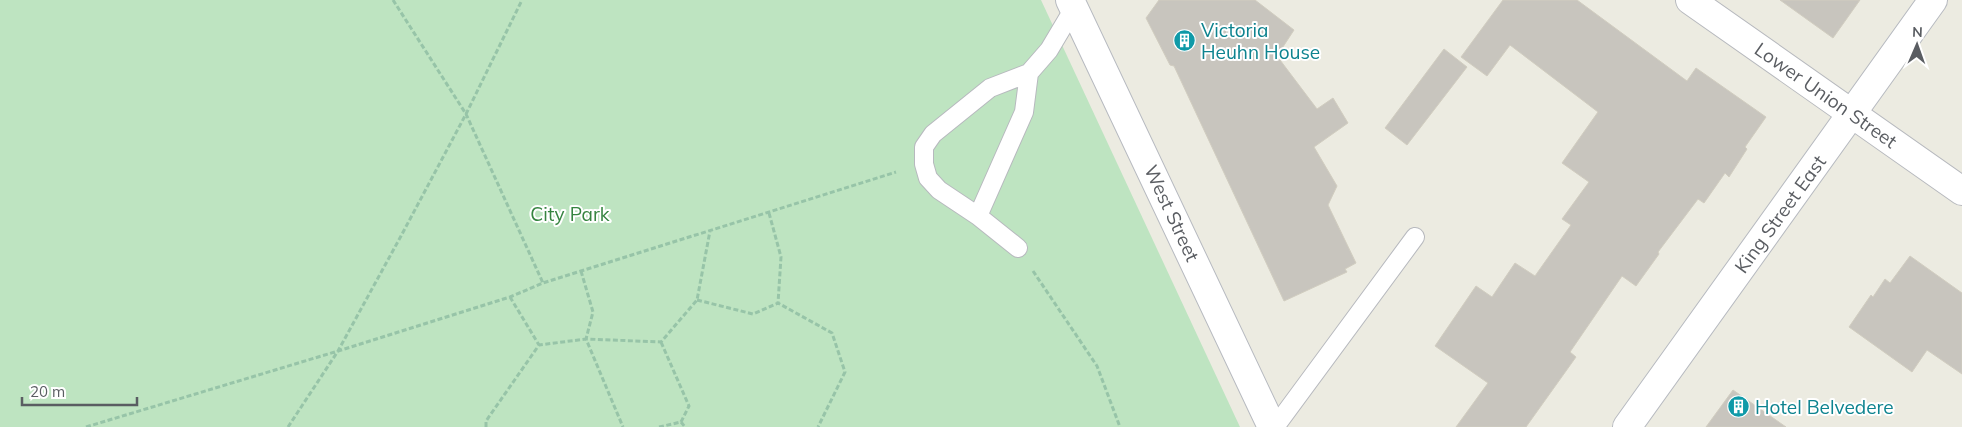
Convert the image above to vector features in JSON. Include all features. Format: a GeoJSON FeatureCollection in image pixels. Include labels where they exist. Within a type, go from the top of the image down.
{"type":"FeatureCollection","features":[{"type":"Feature","properties":{"kind":"street","name":"Lower Union Street"},"geometry":{"type":"LineString","coordinates":[[1690,0],[1962,191]]}},
{"type":"Feature","properties":{"kind":"street","name":"King Street East"},"geometry":{"type":"LineString","coordinates":[[1627,427],[1932,0]]}},
{"type":"Feature","properties":{"kind":"street","name":"West Street"},"geometry":{"type":"LineString","coordinates":[[1074,3],[1273,427]]}},
{"type":"Feature","properties":{"kind":"lane"},"geometry":{"type":"LineString","coordinates":[[1018,248],[978,216],[939,190],[928,178],[924,164],[924,147],[933,134],[990,88],[1029,73],[1049,50],[1074,3]]}},
{"type":"Feature","properties":{"kind":"lane"},"geometry":{"type":"LineString","coordinates":[[978,216],[1024,112],[1029,73]]}},
{"type":"Feature","properties":{"kind":"lane"},"geometry":{"type":"LineString","coordinates":[[1273,427],[1415,237]]}},
{"type":"Feature","properties":{"kind":"path"},"geometry":{"type":"LineString","coordinates":[[393,0],[466,114],[543,284]]}},
{"type":"Feature","properties":{"kind":"path"},"geometry":{"type":"LineString","coordinates":[[288,427],[338,351],[466,114],[522,0]]}},
{"type":"Feature","properties":{"kind":"path"},"geometry":{"type":"LineString","coordinates":[[86,427],[338,351],[510,297],[581,271],[924,164]]}},
{"type":"Feature","properties":{"kind":"path"},"geometry":{"type":"LineString","coordinates":[[769,213],[781,257],[778,303]]}},
{"type":"Feature","properties":{"kind":"path"},"geometry":{"type":"LineString","coordinates":[[661,342],[697,300],[710,231]]}},
{"type":"Feature","properties":{"kind":"path"},"geometry":{"type":"LineString","coordinates":[[1018,248],[1098,366],[1120,427]]}},
{"type":"Feature","properties":{"kind":"path"},"geometry":{"type":"LineString","coordinates":[[581,271],[593,312],[586,339],[622,427]]}},
{"type":"Feature","properties":{"kind":"path"},"geometry":{"type":"LineString","coordinates":[[510,297],[539,345]]}},
{"type":"Feature","properties":{"kind":"path"},"geometry":{"type":"LineString","coordinates":[[697,300],[753,314],[778,303]]}},
{"type":"Feature","properties":{"kind":"path"},"geometry":{"type":"LineString","coordinates":[[778,303],[832,332],[845,372],[818,427]]}},
{"type":"Feature","properties":{"kind":"path"},"geometry":{"type":"LineString","coordinates":[[486,427],[486,421],[539,345],[586,339],[661,342]]}},
{"type":"Feature","properties":{"kind":"path"},"geometry":{"type":"LineString","coordinates":[[661,342],[689,406],[681,422]]}},
{"type":"Feature","properties":{"kind":"path"},"geometry":{"type":"LineString","coordinates":[[659,427],[681,422]]}},
{"type":"Feature","properties":{"kind":"path"},"geometry":{"type":"LineString","coordinates":[[681,422],[685,427]]}},
{"type":"Feature","properties":{"kind":"green space","name":"City Park"},"geometry":{"type":"Polygon","coordinates":[[[0,0],[1041,0],[1240,427],[0,427],[0,0]]]}},
{"type":"Feature","properties":{"kind":"building"},"geometry":{"type":"Polygon","coordinates":[[[1159,0],[1255,0],[1294,30],[1277,56],[1317,109],[1333,98],[1348,123],[1314,147],[1337,186],[1328,205],[1356,263],[1345,269],[1347,272],[1284,301],[1174,66],[1170,65],[1146,18],[1159,0]]]}},
{"type":"Feature","properties":{"kind":"building"},"geometry":{"type":"Polygon","coordinates":[[[1503,0],[1577,0],[1687,81],[1696,68],[1766,117],[1745,147],[1747,149],[1729,177],[1725,173],[1704,203],[1698,199],[1658,252],[1659,254],[1636,286],[1622,276],[1570,352],[1576,357],[1526,427],[1456,427],[1488,383],[1435,346],[1476,286],[1492,297],[1515,263],[1535,276],[1571,225],[1562,219],[1589,182],[1562,163],[1598,112],[1510,45],[1487,76],[1461,57],[1503,0]]]}},
{"type":"Feature","properties":{"kind":"building"},"geometry":{"type":"Polygon","coordinates":[[[1780,0],[1860,0],[1833,38],[1780,0]]]}},
{"type":"Feature","properties":{"kind":"building"},"geometry":{"type":"Polygon","coordinates":[[[1444,49],[1467,67],[1407,145],[1385,128],[1444,49]]]}},
{"type":"Feature","properties":{"kind":"building"},"geometry":{"type":"Polygon","coordinates":[[[1910,256],[1962,293],[1962,374],[1927,350],[1912,372],[1849,327],[1871,295],[1873,297],[1885,279],[1890,283],[1910,256]]]}},
{"type":"Feature","properties":{"kind":"building","name":"Hotel Belvedere"},"geometry":{"type":"Polygon","coordinates":[[[1733,390],[1786,427],[1706,427],[1733,390]]]}},
{"type":"Feature","properties":{"kind":"place","name":"Victoria Heuhn House"},"geometry":{"type":"Point","coordinates":[1185,41]}},
{"type":"Feature","properties":{"kind":"place","name":"Hotel Belvedere"},"geometry":{"type":"Point","coordinates":[1739,407]}}]}
